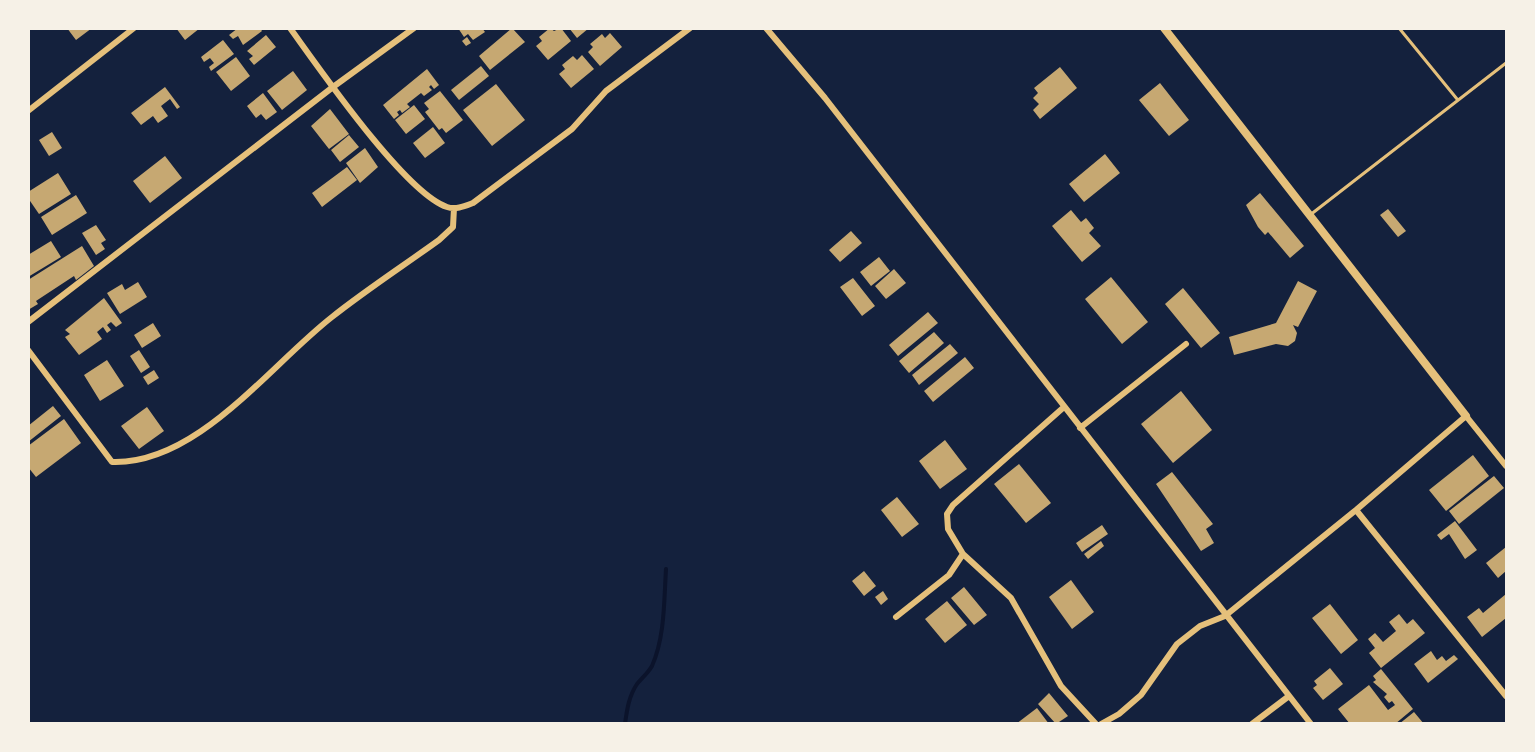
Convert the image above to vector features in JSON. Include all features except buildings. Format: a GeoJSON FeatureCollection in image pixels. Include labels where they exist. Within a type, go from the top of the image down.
{"type":"FeatureCollection","features":[{"type":"Feature","properties":{"kind":"street"},"geometry":{"type":"LineString","coordinates":[[28,111],[134,28]]}},
{"type":"Feature","properties":{"kind":"street"},"geometry":{"type":"LineString","coordinates":[[290,28],[333,87],[410,182],[446,207],[454,208],[473,203],[572,129],[606,90],[690,28]]}},
{"type":"Feature","properties":{"kind":"street"},"geometry":{"type":"LineString","coordinates":[[28,322],[333,87],[414,28]]}},
{"type":"Feature","properties":{"kind":"street"},"geometry":{"type":"LineString","coordinates":[[766,28],[825,98],[1225,616],[1311,723]]}},
{"type":"Feature","properties":{"kind":"street"},"geometry":{"type":"LineString","coordinates":[[1164,28],[1506,466]]}},
{"type":"Feature","properties":{"kind":"street"},"geometry":{"type":"LineString","coordinates":[[28,350],[112,462],[164,452],[182,445],[227,411],[331,318],[439,240],[453,227],[454,208]]}},
{"type":"Feature","properties":{"kind":"street"},"geometry":{"type":"LineString","coordinates":[[1080,428],[1186,344]]}},
{"type":"Feature","properties":{"kind":"street"},"geometry":{"type":"LineString","coordinates":[[1064,407],[953,505],[946,514],[948,529],[963,554],[1011,598],[1061,686],[1096,723]]}},
{"type":"Feature","properties":{"kind":"street"},"geometry":{"type":"LineString","coordinates":[[1101,723],[1119,714],[1141,695],[1177,645],[1200,626],[1225,616],[1356,510],[1466,416]]}},
{"type":"Feature","properties":{"kind":"street"},"geometry":{"type":"LineString","coordinates":[[1356,510],[1506,696]]}},
{"type":"Feature","properties":{"kind":"street"},"geometry":{"type":"LineString","coordinates":[[896,617],[949,575],[963,554]]}},
{"type":"Feature","properties":{"kind":"street"},"geometry":{"type":"LineString","coordinates":[[1252,723],[1289,696]]}},
{"type":"Feature","properties":{"kind":"lane"},"geometry":{"type":"LineString","coordinates":[[1400,28],[1457,99]]}},
{"type":"Feature","properties":{"kind":"lane"},"geometry":{"type":"LineString","coordinates":[[1309,216],[1506,63]]}},
{"type":"Feature","properties":{"kind":"waterway"},"geometry":{"type":"LineString","coordinates":[[625,724],[632,693],[652,666],[656,655],[663,618],[666,569]]}}]}
